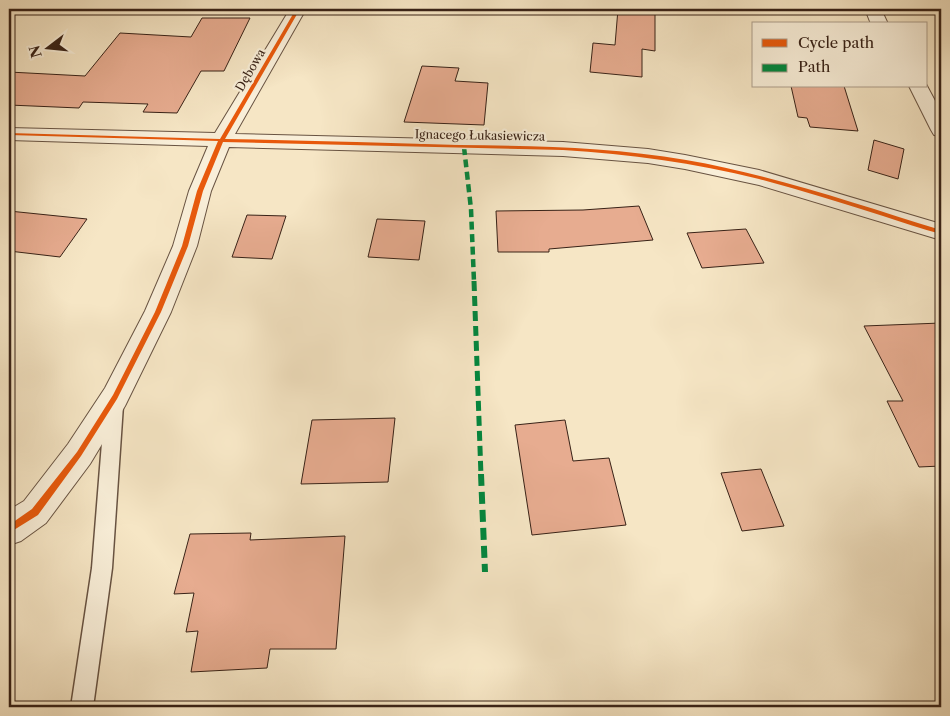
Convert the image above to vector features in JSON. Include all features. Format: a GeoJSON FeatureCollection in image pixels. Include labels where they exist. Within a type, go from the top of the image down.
{"type":"FeatureCollection","features":[{"type":"Feature","properties":{"kind":"street","name":"Dębowa"},"geometry":{"type":"LineString","coordinates":[[9,529],[35,512],[79,454],[115,397],[158,312],[185,246],[200,191],[221,141],[298,9]]}},
{"type":"Feature","properties":{"kind":"street"},"geometry":{"type":"LineString","coordinates":[[873,9],[879,22]]}},
{"type":"Feature","properties":{"kind":"street"},"geometry":{"type":"LineString","coordinates":[[919,88],[941,130]]}},
{"type":"Feature","properties":{"kind":"street","name":"Ignacego Łukasiewicza"},"geometry":{"type":"LineString","coordinates":[[9,134],[544,148],[649,156],[721,169],[801,189],[941,232]]}},
{"type":"Feature","properties":{"kind":"lane"},"geometry":{"type":"LineString","coordinates":[[82,707],[102,568],[115,397]]}},
{"type":"Feature","properties":{"kind":"building"},"geometry":{"type":"Polygon","coordinates":[[[618,9],[655,9],[655,51],[642,49],[642,77],[590,72],[593,43],[615,45],[618,9]]]}},
{"type":"Feature","properties":{"kind":"building"},"geometry":{"type":"Polygon","coordinates":[[[202,18],[250,18],[224,71],[201,71],[177,113],[143,112],[148,104],[83,102],[79,108],[9,105],[9,72],[85,76],[120,33],[191,37],[202,18]]]}},
{"type":"Feature","properties":{"kind":"building"},"geometry":{"type":"Polygon","coordinates":[[[422,66],[459,68],[455,81],[488,83],[484,125],[404,122],[422,66]]]}},
{"type":"Feature","properties":{"kind":"building"},"geometry":{"type":"Polygon","coordinates":[[[791,88],[845,88],[858,131],[810,127],[807,118],[798,117],[791,88]]]}},
{"type":"Feature","properties":{"kind":"building"},"geometry":{"type":"Polygon","coordinates":[[[874,140],[904,149],[898,179],[868,170],[874,140]]]}},
{"type":"Feature","properties":{"kind":"building"},"geometry":{"type":"Polygon","coordinates":[[[639,206],[653,240],[549,249],[549,252],[498,252],[496,211],[583,210],[639,206]]]}},
{"type":"Feature","properties":{"kind":"building"},"geometry":{"type":"Polygon","coordinates":[[[9,211],[87,219],[60,257],[9,251],[9,211]]]}},
{"type":"Feature","properties":{"kind":"building"},"geometry":{"type":"Polygon","coordinates":[[[247,215],[286,216],[272,259],[232,257],[247,215]]]}},
{"type":"Feature","properties":{"kind":"building"},"geometry":{"type":"Polygon","coordinates":[[[377,219],[425,221],[419,260],[368,257],[377,219]]]}},
{"type":"Feature","properties":{"kind":"building"},"geometry":{"type":"Polygon","coordinates":[[[746,229],[764,263],[702,268],[687,233],[746,229]]]}},
{"type":"Feature","properties":{"kind":"building"},"geometry":{"type":"Polygon","coordinates":[[[941,323],[941,466],[919,467],[887,401],[903,401],[864,326],[941,323]]]}},
{"type":"Feature","properties":{"kind":"building"},"geometry":{"type":"Polygon","coordinates":[[[395,418],[388,482],[301,484],[312,420],[395,418]]]}},
{"type":"Feature","properties":{"kind":"building"},"geometry":{"type":"Polygon","coordinates":[[[565,420],[573,461],[609,458],[626,525],[532,535],[515,425],[565,420]]]}},
{"type":"Feature","properties":{"kind":"building"},"geometry":{"type":"Polygon","coordinates":[[[761,469],[784,526],[742,531],[721,473],[761,469]]]}},
{"type":"Feature","properties":{"kind":"building"},"geometry":{"type":"Polygon","coordinates":[[[251,533],[250,540],[345,536],[336,649],[270,649],[267,668],[191,672],[198,631],[186,632],[194,593],[174,594],[190,534],[251,533]]]}},
{"type":"Feature","properties":{"kind":"marked path"},"geometry":{"type":"LineString","coordinates":[[464,147],[471,209],[485,572]]}},
{"type":"Feature","properties":{"kind":"cycle path"},"geometry":{"type":"LineString","coordinates":[[9,529],[35,512],[79,454],[115,397],[158,312],[185,246],[200,191],[221,141],[298,9]]}},
{"type":"Feature","properties":{"kind":"cycle path"},"geometry":{"type":"LineString","coordinates":[[9,134],[592,150],[648,156],[722,169],[832,198],[941,232]]}}]}
